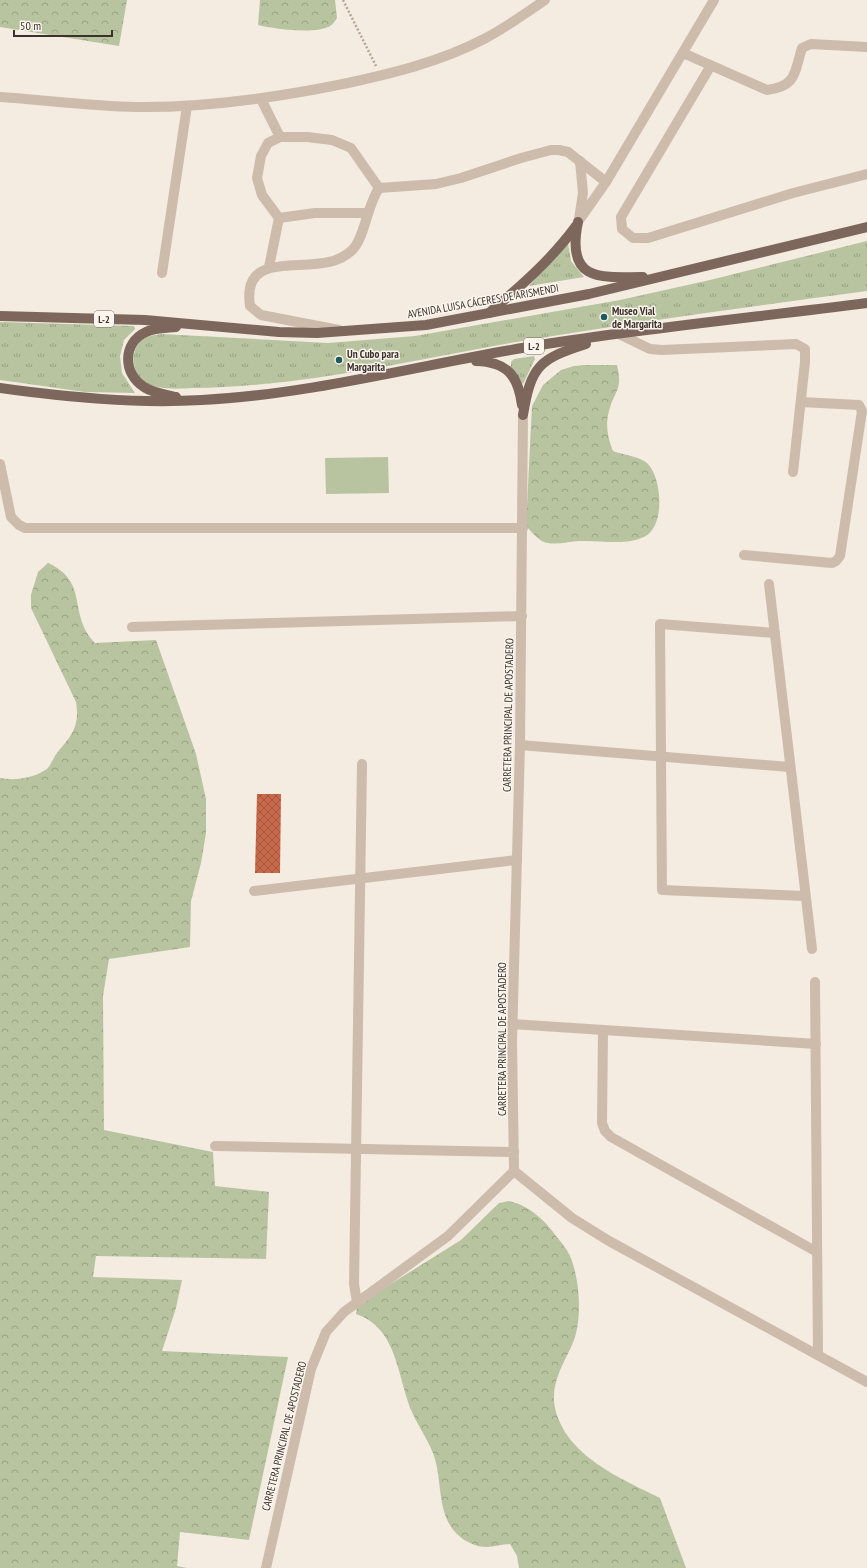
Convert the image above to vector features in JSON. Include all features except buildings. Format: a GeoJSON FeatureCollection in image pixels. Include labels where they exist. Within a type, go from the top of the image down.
{"type":"FeatureCollection","features":[{"type":"Feature","properties":{"kind":"main road"},"geometry":{"type":"LineString","coordinates":[[578,222],[574,242],[575,255],[584,268],[594,275],[609,277],[664,276]]}},
{"type":"Feature","properties":{"kind":"main road"},"geometry":{"type":"LineString","coordinates":[[488,314],[542,267],[561,246],[578,222]]}},
{"type":"Feature","properties":{"kind":"main road","name":"AVENIDA LUISA CÁCERES DE ARISMENDI"},"geometry":{"type":"LineString","coordinates":[[0,316],[145,320],[279,332],[349,332],[426,325],[590,294],[867,227]]}},
{"type":"Feature","properties":{"kind":"main road","name":"L-2"},"geometry":{"type":"LineString","coordinates":[[0,388],[75,398],[170,401],[202,400],[276,393],[539,346],[867,303]]}},
{"type":"Feature","properties":{"kind":"main road"},"geometry":{"type":"LineString","coordinates":[[202,400],[176,397],[155,392],[144,387],[135,380],[129,370],[127,360],[129,349],[136,339],[146,332],[163,328],[208,325]]}},
{"type":"Feature","properties":{"kind":"main road"},"geometry":{"type":"LineString","coordinates":[[523,414],[528,387],[540,365],[568,349],[615,335]]}},
{"type":"Feature","properties":{"kind":"main road"},"geometry":{"type":"LineString","coordinates":[[459,361],[484,361],[505,368],[514,377],[520,391],[523,414]]}},
{"type":"Feature","properties":{"kind":"street"},"geometry":{"type":"LineString","coordinates":[[0,97],[135,107],[186,106],[261,99],[381,76],[436,59],[483,40],[545,0]]}},
{"type":"Feature","properties":{"kind":"street"},"geometry":{"type":"LineString","coordinates":[[578,222],[606,182],[714,0]]}},
{"type":"Feature","properties":{"kind":"street"},"geometry":{"type":"LineString","coordinates":[[682,53],[710,67],[767,90],[782,88],[793,79],[802,48],[811,44],[867,47]]}},
{"type":"Feature","properties":{"kind":"street"},"geometry":{"type":"LineString","coordinates":[[710,67],[622,217],[622,229],[633,238],[648,238],[793,193],[867,174]]}},
{"type":"Feature","properties":{"kind":"street"},"geometry":{"type":"LineString","coordinates":[[261,99],[280,137]]}},
{"type":"Feature","properties":{"kind":"street"},"geometry":{"type":"LineString","coordinates":[[162,273],[186,106]]}},
{"type":"Feature","properties":{"kind":"street"},"geometry":{"type":"LineString","coordinates":[[269,267],[279,218],[262,196],[257,178],[261,156],[268,143],[280,137],[307,137],[332,140],[351,148],[379,188]]}},
{"type":"Feature","properties":{"kind":"street"},"geometry":{"type":"LineString","coordinates":[[379,188],[436,184],[461,178],[521,158],[551,150],[568,152],[606,182]]}},
{"type":"Feature","properties":{"kind":"street"},"geometry":{"type":"LineString","coordinates":[[578,222],[583,193],[580,161]]}},
{"type":"Feature","properties":{"kind":"street"},"geometry":{"type":"LineString","coordinates":[[349,332],[261,315],[250,306],[248,293],[254,276],[269,267],[318,264],[339,259],[355,247],[372,199],[379,188]]}},
{"type":"Feature","properties":{"kind":"street"},"geometry":{"type":"LineString","coordinates":[[279,218],[315,214],[367,213]]}},
{"type":"Feature","properties":{"kind":"street"},"geometry":{"type":"LineString","coordinates":[[615,335],[650,349],[662,350],[796,344],[805,349],[805,362],[793,472]]}},
{"type":"Feature","properties":{"kind":"street"},"geometry":{"type":"LineString","coordinates":[[744,555],[832,563],[840,556],[862,411],[859,405],[800,402]]}},
{"type":"Feature","properties":{"kind":"street","name":"CARRETERA PRINCIPAL DE APOSTADERO"},"geometry":{"type":"LineString","coordinates":[[266,1568],[311,1369],[326,1332],[344,1312],[448,1236],[514,1171],[512,1024],[520,745],[523,414]]}},
{"type":"Feature","properties":{"kind":"street"},"geometry":{"type":"LineString","coordinates":[[0,464],[11,517],[19,525],[30,529],[523,528]]}},
{"type":"Feature","properties":{"kind":"street"},"geometry":{"type":"LineString","coordinates":[[769,584],[789,767],[812,949]]}},
{"type":"Feature","properties":{"kind":"street"},"geometry":{"type":"LineString","coordinates":[[132,626],[522,616]]}},
{"type":"Feature","properties":{"kind":"street"},"geometry":{"type":"LineString","coordinates":[[775,633],[660,624],[662,890],[805,896]]}},
{"type":"Feature","properties":{"kind":"street"},"geometry":{"type":"LineString","coordinates":[[520,745],[789,767]]}},
{"type":"Feature","properties":{"kind":"street"},"geometry":{"type":"LineString","coordinates":[[357,1302],[354,1284],[362,764]]}},
{"type":"Feature","properties":{"kind":"street"},"geometry":{"type":"LineString","coordinates":[[254,891],[517,860]]}},
{"type":"Feature","properties":{"kind":"street"},"geometry":{"type":"LineString","coordinates":[[815,982],[818,1354]]}},
{"type":"Feature","properties":{"kind":"street"},"geometry":{"type":"LineString","coordinates":[[512,1024],[816,1044]]}},
{"type":"Feature","properties":{"kind":"street"},"geometry":{"type":"LineString","coordinates":[[602,1030],[602,1123],[605,1131],[611,1137],[817,1252]]}},
{"type":"Feature","properties":{"kind":"street"},"geometry":{"type":"LineString","coordinates":[[215,1146],[514,1152]]}},
{"type":"Feature","properties":{"kind":"street"},"geometry":{"type":"LineString","coordinates":[[514,1171],[572,1218],[609,1241],[867,1382]]}},
{"type":"Feature","properties":{"kind":"path"},"geometry":{"type":"LineString","coordinates":[[343,0],[381,76]]}},
{"type":"Feature","properties":{"kind":"green space"},"geometry":{"type":"Polygon","coordinates":[[[0,0],[127,0],[119,46],[0,27],[0,0]]]}},
{"type":"Feature","properties":{"kind":"green space"},"geometry":{"type":"Polygon","coordinates":[[[260,0],[335,0],[337,18],[329,26],[313,30],[283,29],[258,25],[260,0]]]}},
{"type":"Feature","properties":{"kind":"green space","name":"Museo Vial de Margarita"},"geometry":{"type":"Polygon","coordinates":[[[867,241],[867,291],[599,329],[510,343],[352,372],[272,383],[232,387],[180,389],[161,388],[145,382],[137,373],[135,368],[134,356],[138,344],[148,337],[161,334],[328,343],[415,336],[620,300],[710,280],[867,241]]]}},
{"type":"Feature","properties":{"kind":"green space"},"geometry":{"type":"Polygon","coordinates":[[[568,243],[571,261],[584,277],[529,286],[568,243]]]}},
{"type":"Feature","properties":{"kind":"green space"},"geometry":{"type":"Polygon","coordinates":[[[0,322],[134,326],[135,329],[124,340],[120,356],[122,373],[135,393],[85,392],[0,380],[0,322]]]}},
{"type":"Feature","properties":{"kind":"green space"},"geometry":{"type":"Polygon","coordinates":[[[534,356],[535,359],[523,384],[511,367],[511,362],[514,359],[534,356]]]}},
{"type":"Feature","properties":{"kind":"green space"},"geometry":{"type":"Polygon","coordinates":[[[617,365],[619,385],[611,404],[607,421],[608,436],[611,446],[613,451],[635,457],[647,463],[656,479],[659,513],[656,523],[651,532],[637,540],[621,542],[580,541],[549,543],[539,539],[526,526],[532,406],[543,385],[561,370],[574,366],[617,365]]]}},
{"type":"Feature","properties":{"kind":"green space"},"geometry":{"type":"Polygon","coordinates":[[[388,457],[389,493],[326,494],[325,458],[388,457]]]}},
{"type":"Feature","properties":{"kind":"green space"},"geometry":{"type":"Polygon","coordinates":[[[48,563],[61,571],[69,579],[74,589],[82,621],[87,632],[95,643],[156,640],[196,754],[206,799],[206,833],[201,863],[191,901],[190,947],[109,959],[103,996],[104,1130],[213,1152],[215,1186],[269,1192],[266,1259],[96,1256],[93,1277],[182,1280],[176,1308],[162,1351],[288,1357],[249,1540],[180,1532],[177,1566],[187,1568],[0,1568],[0,778],[24,778],[36,775],[47,769],[71,736],[76,724],[76,702],[31,608],[31,595],[38,572],[48,563]]]}},
{"type":"Feature","properties":{"kind":"green space"},"geometry":{"type":"Polygon","coordinates":[[[509,1201],[523,1206],[536,1214],[547,1224],[569,1253],[576,1276],[579,1300],[578,1325],[572,1345],[558,1375],[554,1391],[555,1408],[561,1425],[570,1440],[597,1464],[660,1498],[686,1568],[519,1568],[517,1556],[510,1544],[486,1547],[466,1541],[456,1533],[445,1515],[435,1459],[412,1412],[394,1355],[380,1330],[370,1321],[356,1314],[357,1305],[461,1240],[499,1203],[509,1201]]]}},
{"type":"Feature","properties":{"kind":"place","name":"Museo Vial de Margarita"},"geometry":{"type":"Point","coordinates":[604,317]}},
{"type":"Feature","properties":{"kind":"place","name":"Un Cubo para Margarita"},"geometry":{"type":"Point","coordinates":[339,360]}}]}
